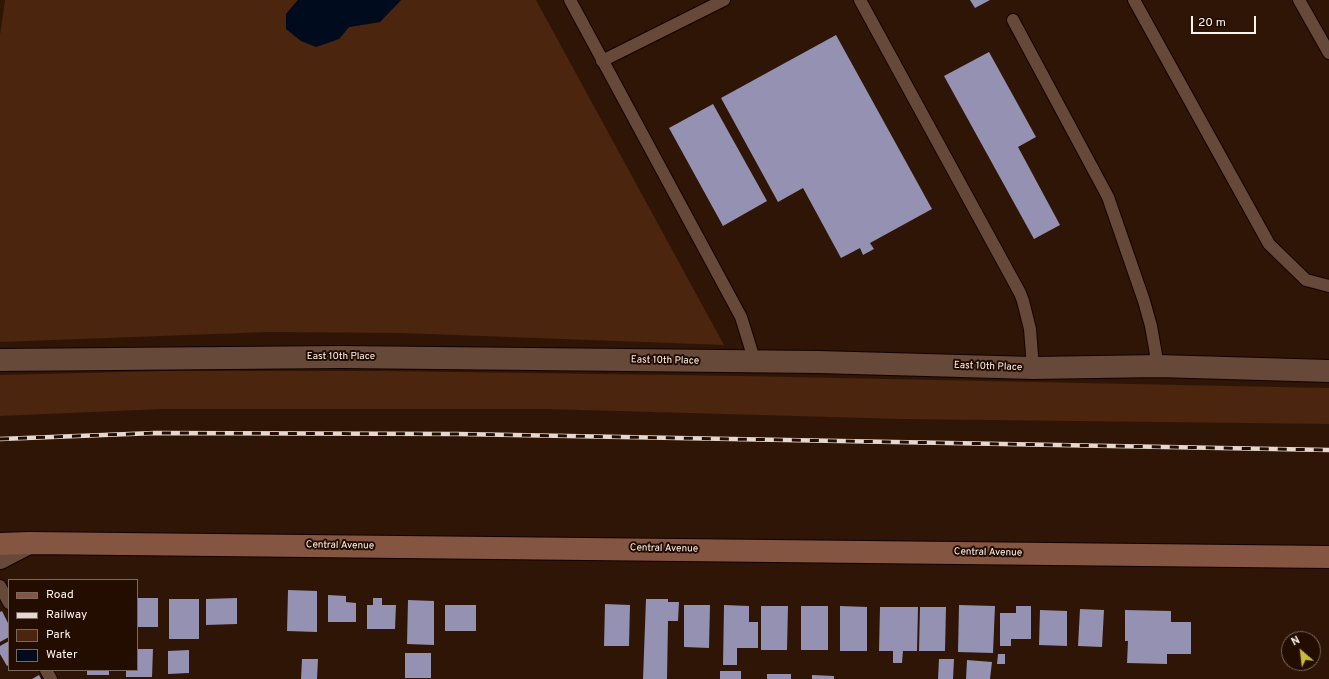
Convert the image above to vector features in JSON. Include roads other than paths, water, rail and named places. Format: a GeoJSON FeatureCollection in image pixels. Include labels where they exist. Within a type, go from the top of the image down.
{"type":"FeatureCollection","features":[{"type":"Feature","properties":{"kind":"street","name":"East 10th Place"},"geometry":{"type":"LineString","coordinates":[[0,360],[342,356],[1033,368],[1158,366],[1329,371]]}},
{"type":"Feature","properties":{"kind":"street","name":"Central Avenue"},"geometry":{"type":"LineString","coordinates":[[0,544],[29,542],[1329,557]]}},
{"type":"Feature","properties":{"kind":"street"},"geometry":{"type":"LineString","coordinates":[[0,558],[29,542]]}},
{"type":"Feature","properties":{"kind":"lane"},"geometry":{"type":"LineString","coordinates":[[570,0],[741,317],[755,362]]}},
{"type":"Feature","properties":{"kind":"lane"},"geometry":{"type":"LineString","coordinates":[[602,61],[724,0]]}},
{"type":"Feature","properties":{"kind":"lane"},"geometry":{"type":"LineString","coordinates":[[860,0],[1022,297],[1030,329],[1033,368]]}},
{"type":"Feature","properties":{"kind":"lane"},"geometry":{"type":"LineString","coordinates":[[1134,0],[1269,244],[1306,280],[1329,286]]}},
{"type":"Feature","properties":{"kind":"lane"},"geometry":{"type":"LineString","coordinates":[[1299,0],[1329,53]]}},
{"type":"Feature","properties":{"kind":"lane"},"geometry":{"type":"LineString","coordinates":[[1013,20],[1108,197],[1144,301],[1151,326],[1158,366]]}},
{"type":"Feature","properties":{"kind":"lane"},"geometry":{"type":"LineString","coordinates":[[0,586],[8,601]]}},
{"type":"Feature","properties":{"kind":"water"},"geometry":{"type":"Polygon","coordinates":[[[298,0],[401,0],[380,22],[349,27],[339,39],[316,47],[301,41],[286,29],[286,14],[298,0]]]}},
{"type":"Feature","properties":{"kind":"railway"},"geometry":{"type":"LineString","coordinates":[[0,439],[155,433],[459,434],[1329,450]]}}]}
